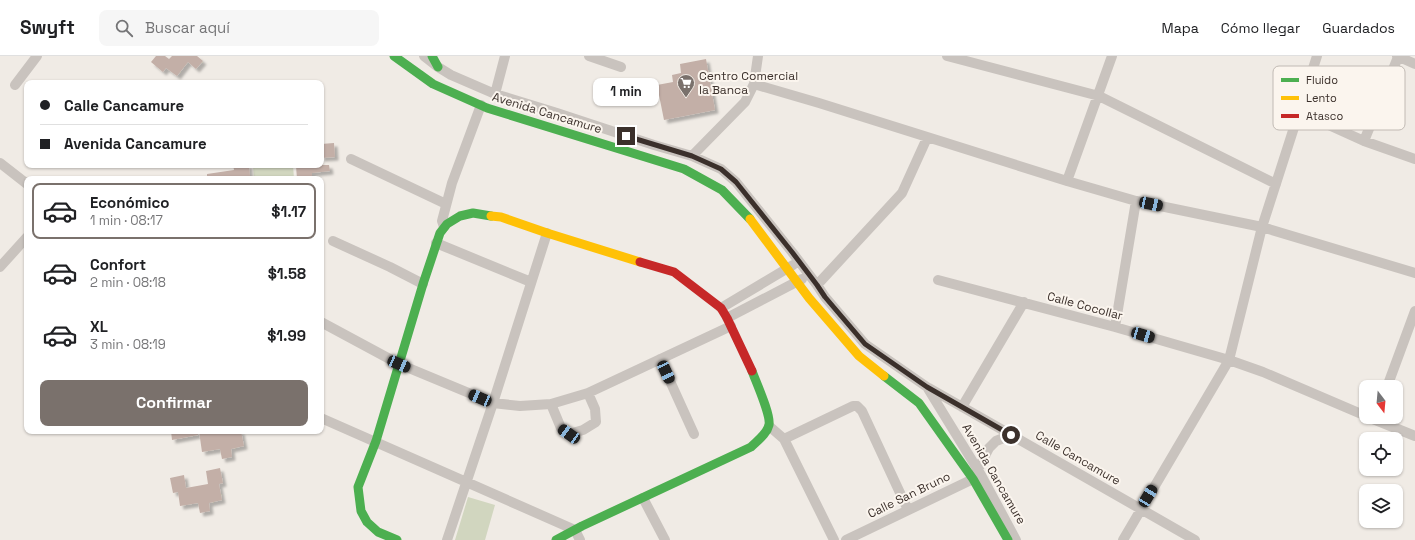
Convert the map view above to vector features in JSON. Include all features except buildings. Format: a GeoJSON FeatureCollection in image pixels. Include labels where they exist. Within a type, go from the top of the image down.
{"type":"FeatureCollection","features":[{"type":"Feature","properties":{"kind":"street"},"geometry":{"type":"LineString","coordinates":[[15,85],[37,56]]}},
{"type":"Feature","properties":{"kind":"street","name":"Avenida Cancamure"},"geometry":{"type":"LineString","coordinates":[[394,56],[433,84],[481,105],[684,169],[722,190],[750,219],[796,283],[859,356],[919,403],[972,478],[1008,540]]}},
{"type":"Feature","properties":{"kind":"street","name":"Avenida Cancamure"},"geometry":{"type":"LineString","coordinates":[[424,56],[438,67],[472,85],[495,94],[692,156],[721,169],[736,182],[799,261],[825,297],[865,344],[927,387],[978,469],[1016,540]]}},
{"type":"Feature","properties":{"kind":"street"},"geometry":{"type":"LineString","coordinates":[[432,56],[438,67]]}},
{"type":"Feature","properties":{"kind":"street"},"geometry":{"type":"LineString","coordinates":[[495,94],[505,56]]}},
{"type":"Feature","properties":{"kind":"street"},"geometry":{"type":"LineString","coordinates":[[589,56],[621,67]]}},
{"type":"Feature","properties":{"kind":"street"},"geometry":{"type":"LineString","coordinates":[[692,156],[745,102],[754,84],[758,56]]}},
{"type":"Feature","properties":{"kind":"street"},"geometry":{"type":"LineString","coordinates":[[947,56],[1099,96],[1276,184]]}},
{"type":"Feature","properties":{"kind":"street"},"geometry":{"type":"LineString","coordinates":[[1067,181],[1099,96],[1112,56]]}},
{"type":"Feature","properties":{"kind":"street"},"geometry":{"type":"LineString","coordinates":[[1314,66],[1317,56]]}},
{"type":"Feature","properties":{"kind":"street"},"geometry":{"type":"LineString","coordinates":[[1393,66],[1397,56],[1415,64]]}},
{"type":"Feature","properties":{"kind":"street"},"geometry":{"type":"LineString","coordinates":[[754,84],[818,102],[927,138],[1136,201],[1262,227],[1415,273]]}},
{"type":"Feature","properties":{"kind":"street"},"geometry":{"type":"LineString","coordinates":[[444,228],[442,221],[452,183],[481,105]]}},
{"type":"Feature","properties":{"kind":"street"},"geometry":{"type":"LineString","coordinates":[[1123,540],[1229,360],[1262,227],[1294,130]]}},
{"type":"Feature","properties":{"kind":"street"},"geometry":{"type":"LineString","coordinates":[[1340,130],[1364,141],[1415,159]]}},
{"type":"Feature","properties":{"kind":"street"},"geometry":{"type":"LineString","coordinates":[[1364,141],[1368,130]]}},
{"type":"Feature","properties":{"kind":"street"},"geometry":{"type":"LineString","coordinates":[[817,285],[902,193],[927,138]]}},
{"type":"Feature","properties":{"kind":"street"},"geometry":{"type":"LineString","coordinates":[[352,159],[446,204]]}},
{"type":"Feature","properties":{"kind":"street"},"geometry":{"type":"LineString","coordinates":[[0,163],[24,182]]}},
{"type":"Feature","properties":{"kind":"street"},"geometry":{"type":"LineString","coordinates":[[1115,327],[1136,201]]}},
{"type":"Feature","properties":{"kind":"street"},"geometry":{"type":"LineString","coordinates":[[397,540],[378,532],[367,522],[361,511],[358,487],[376,441],[423,284],[440,233],[444,228],[460,216],[473,213],[501,217],[547,233],[674,272],[721,308],[749,364],[770,417],[769,426],[761,438],[751,447],[556,540]]}},
{"type":"Feature","properties":{"kind":"street"},"geometry":{"type":"LineString","coordinates":[[447,540],[493,403],[547,233]]}},
{"type":"Feature","properties":{"kind":"street"},"geometry":{"type":"LineString","coordinates":[[1,264],[24,240]]}},
{"type":"Feature","properties":{"kind":"street"},"geometry":{"type":"LineString","coordinates":[[333,241],[423,284]]}},
{"type":"Feature","properties":{"kind":"street"},"geometry":{"type":"LineString","coordinates":[[436,243],[531,282]]}},
{"type":"Feature","properties":{"kind":"street"},"geometry":{"type":"LineString","coordinates":[[721,308],[799,261]]}},
{"type":"Feature","properties":{"kind":"street"},"geometry":{"type":"LineString","coordinates":[[324,324],[399,364],[493,403],[520,406],[551,404],[588,394],[660,359],[729,322],[771,294],[796,283],[808,274]]}},
{"type":"Feature","properties":{"kind":"street","name":"Calle Cocollar"},"geometry":{"type":"LineString","coordinates":[[938,280],[1115,327],[1229,360],[1263,372],[1359,412]]}},
{"type":"Feature","properties":{"kind":"street"},"geometry":{"type":"LineString","coordinates":[[764,282],[771,294]]}},
{"type":"Feature","properties":{"kind":"street"},"geometry":{"type":"LineString","coordinates":[[962,407],[1024,302]]}},
{"type":"Feature","properties":{"kind":"street"},"geometry":{"type":"LineString","coordinates":[[1390,380],[1415,311]]}},
{"type":"Feature","properties":{"kind":"street"},"geometry":{"type":"LineString","coordinates":[[660,359],[694,434]]}},
{"type":"Feature","properties":{"kind":"street","name":"Calle Cancamure"},"geometry":{"type":"LineString","coordinates":[[927,387],[1195,540]]}},
{"type":"Feature","properties":{"kind":"street"},"geometry":{"type":"LineString","coordinates":[[551,404],[561,428],[569,434],[583,430],[596,422],[595,409],[588,394]]}},
{"type":"Feature","properties":{"kind":"street"},"geometry":{"type":"LineString","coordinates":[[784,439],[853,406],[857,406],[862,411],[908,510]]}},
{"type":"Feature","properties":{"kind":"street"},"geometry":{"type":"LineString","coordinates":[[324,419],[575,530],[580,540]]}},
{"type":"Feature","properties":{"kind":"street","name":"Calle Cocollar"},"geometry":{"type":"LineString","coordinates":[[1387,424],[1415,436]]}},
{"type":"Feature","properties":{"kind":"street"},"geometry":{"type":"LineString","coordinates":[[769,426],[784,439],[834,540]]}},
{"type":"Feature","properties":{"kind":"street","name":"Calle San Bruno"},"geometry":{"type":"LineString","coordinates":[[846,540],[972,478],[989,448],[996,441],[1011,435]]}},
{"type":"Feature","properties":{"kind":"street"},"geometry":{"type":"LineString","coordinates":[[643,498],[665,540]]}},
{"type":"Feature","properties":{"kind":"green space"},"geometry":{"type":"Polygon","coordinates":[[[253,168],[293,168],[294,176],[254,176],[253,168]]]}},
{"type":"Feature","properties":{"kind":"green space"},"geometry":{"type":"Polygon","coordinates":[[[468,497],[495,505],[485,540],[455,540],[468,497]]]}},
{"type":"Feature","properties":{"kind":"traffic: fast"},"geometry":{"type":"LineString","coordinates":[[394,56],[433,84],[487,108],[684,169],[722,190],[750,219]]}},
{"type":"Feature","properties":{"kind":"traffic: fast"},"geometry":{"type":"LineString","coordinates":[[432,56],[438,67]]}},
{"type":"Feature","properties":{"kind":"traffic: fast"},"geometry":{"type":"LineString","coordinates":[[397,540],[378,532],[367,522],[361,511],[358,487],[376,441],[423,284],[440,233],[447,224],[460,216],[473,213],[491,216]]}},
{"type":"Feature","properties":{"kind":"traffic: fast"},"geometry":{"type":"LineString","coordinates":[[556,540],[582,526],[751,447],[764,434],[769,425],[766,406],[752,371]]}},
{"type":"Feature","properties":{"kind":"traffic: fast"},"geometry":{"type":"LineString","coordinates":[[884,376],[919,403],[973,479],[1008,540]]}},
{"type":"Feature","properties":{"kind":"traffic: slow"},"geometry":{"type":"LineString","coordinates":[[491,216],[501,217],[640,262]]}},
{"type":"Feature","properties":{"kind":"traffic: slow"},"geometry":{"type":"LineString","coordinates":[[750,219],[809,298],[859,356],[884,376]]}},
{"type":"Feature","properties":{"kind":"traffic: jam"},"geometry":{"type":"LineString","coordinates":[[640,262],[674,272],[721,308],[752,371]]}},
{"type":"Feature","properties":{"kind":"place","name":"Centro Comercial la Banca"},"geometry":{"type":"Point","coordinates":[686,98]}},
{"type":"Feature","properties":{"kind":"route"},"geometry":{"type":"LineString","coordinates":[[626,136],[692,156],[721,169],[736,182],[792,252],[825,297],[865,344],[927,387],[1011,435]]}}]}
